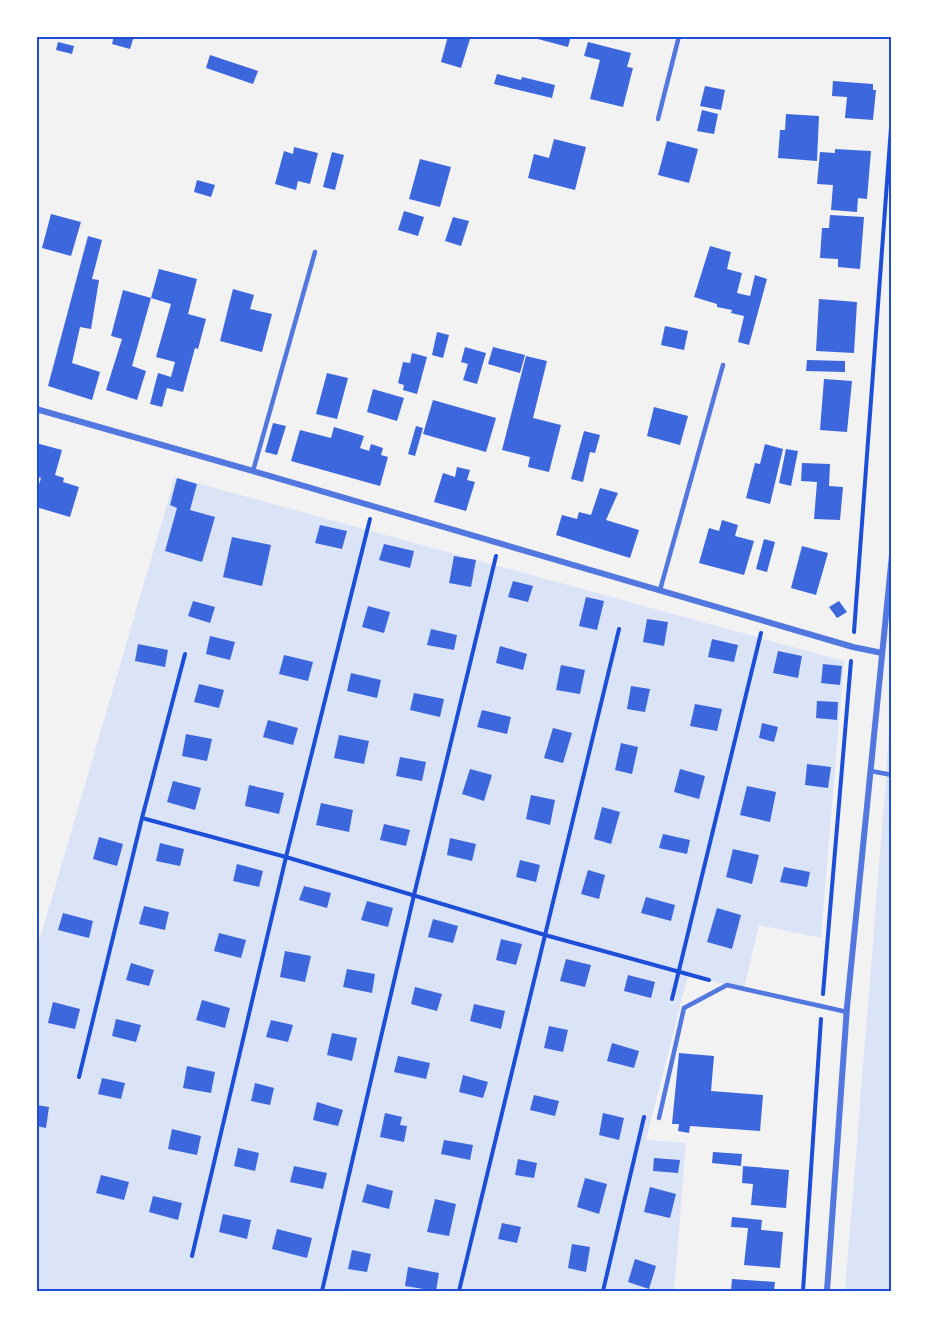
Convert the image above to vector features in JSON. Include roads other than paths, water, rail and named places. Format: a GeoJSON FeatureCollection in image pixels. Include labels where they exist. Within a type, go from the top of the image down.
{"type":"FeatureCollection","features":[{"type":"Feature","properties":{"kind":"street"},"geometry":{"type":"LineString","coordinates":[[36,409],[853,647],[882,653]]}},
{"type":"Feature","properties":{"kind":"street"},"geometry":{"type":"LineString","coordinates":[[826,1291],[847,1012],[892,555]]}},
{"type":"Feature","properties":{"kind":"lane"},"geometry":{"type":"LineString","coordinates":[[658,119],[679,36]]}},
{"type":"Feature","properties":{"kind":"lane"},"geometry":{"type":"LineString","coordinates":[[253,471],[315,252]]}},
{"type":"Feature","properties":{"kind":"lane"},"geometry":{"type":"LineString","coordinates":[[660,590],[723,365]]}},
{"type":"Feature","properties":{"kind":"lane"},"geometry":{"type":"LineString","coordinates":[[871,771],[892,775]]}},
{"type":"Feature","properties":{"kind":"lane"},"geometry":{"type":"LineString","coordinates":[[659,1118],[684,1008],[727,985],[847,1012]]}}]}
